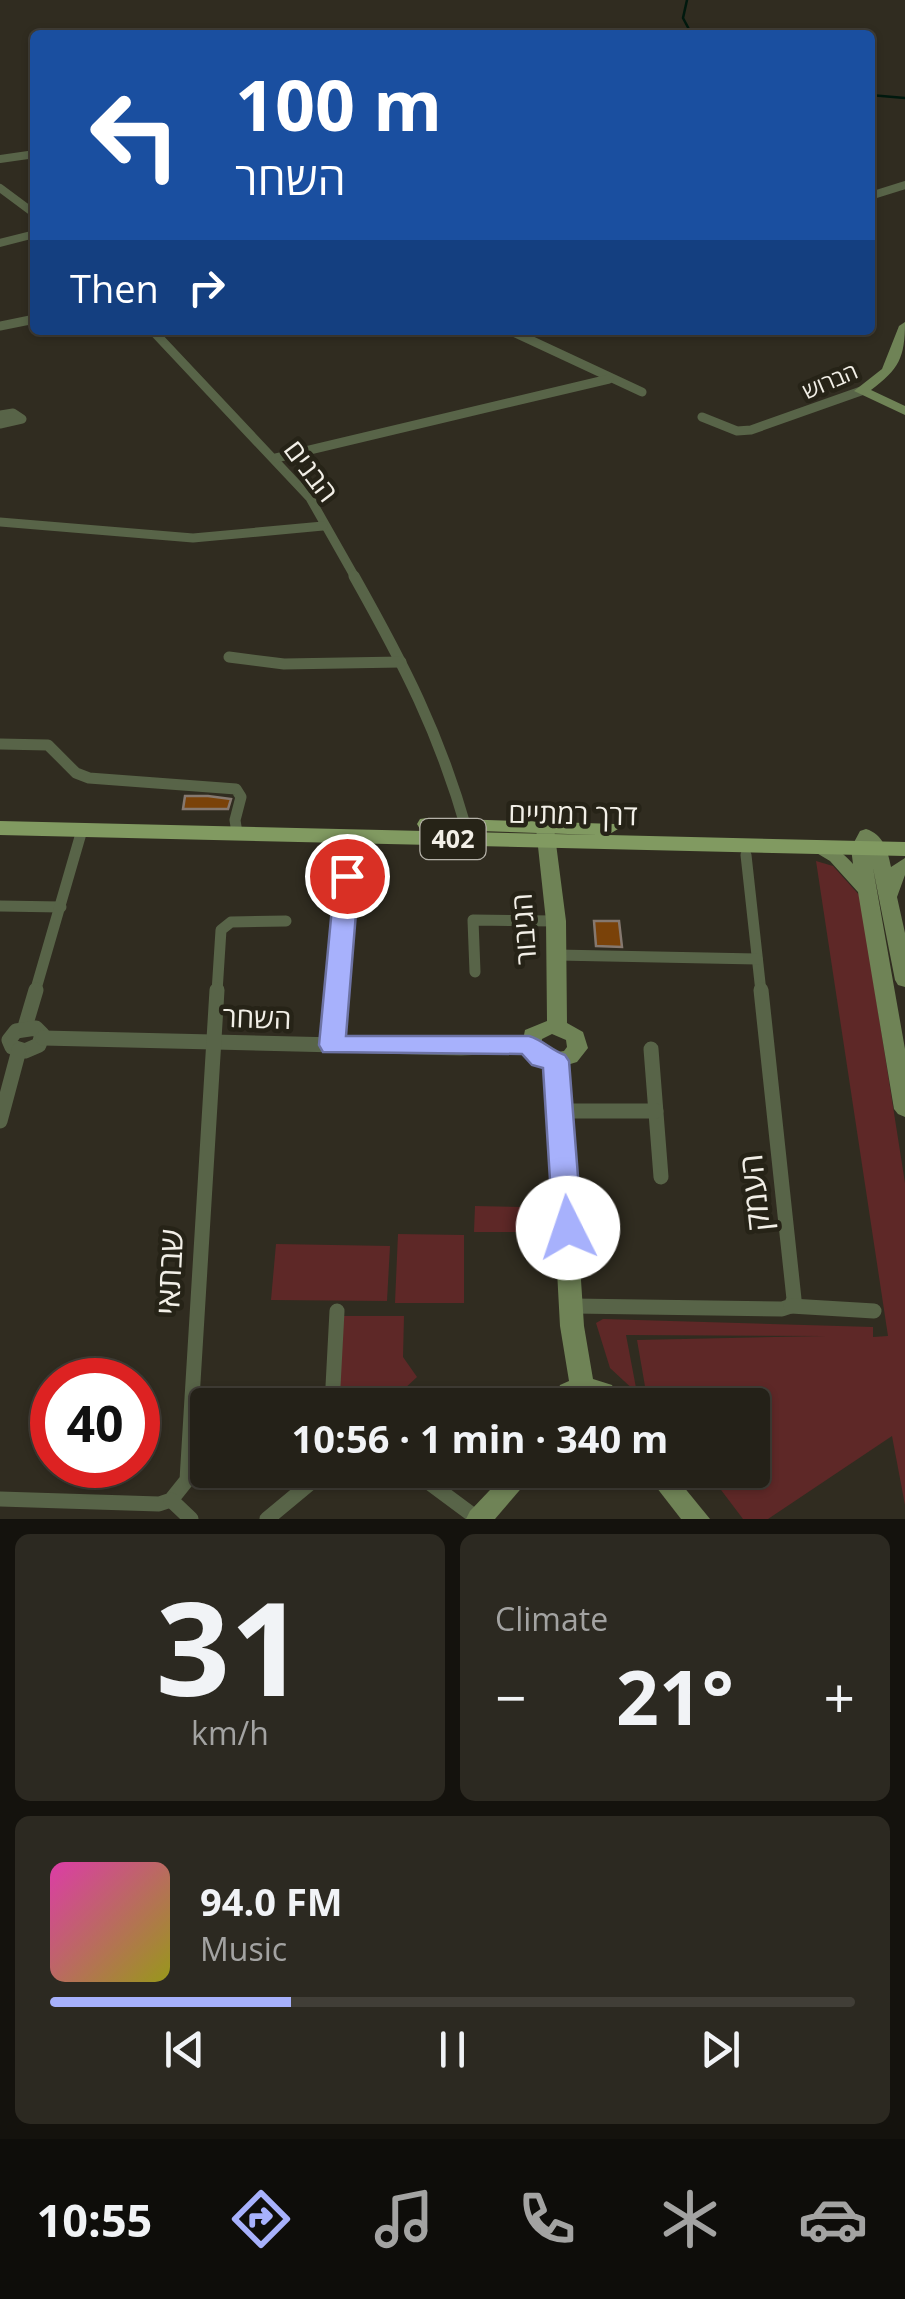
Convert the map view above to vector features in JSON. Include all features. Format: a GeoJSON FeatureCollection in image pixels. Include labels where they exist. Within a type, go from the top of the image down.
{"type":"FeatureCollection","features":[{"type":"Feature","properties":{"kind":"main road","name":"דרך רמתיים"},"geometry":{"type":"LineString","coordinates":[[0,816],[813,846],[868,844],[905,836]]}},
{"type":"Feature","properties":{"kind":"main road","name":"דרך רמתיים"},"geometry":{"type":"LineString","coordinates":[[0,828],[236,826]]}},
{"type":"Feature","properties":{"kind":"main road","name":"דרך רמתיים"},"geometry":{"type":"LineString","coordinates":[[546,835],[868,844],[905,849]]}},
{"type":"Feature","properties":{"kind":"street"},"geometry":{"type":"LineString","coordinates":[[0,159],[30,155]]}},
{"type":"Feature","properties":{"kind":"street"},"geometry":{"type":"LineString","coordinates":[[875,194],[905,184]]}},
{"type":"Feature","properties":{"kind":"street"},"geometry":{"type":"LineString","coordinates":[[0,188],[30,210]]}},
{"type":"Feature","properties":{"kind":"street"},"geometry":{"type":"LineString","coordinates":[[0,242],[30,235]]}},
{"type":"Feature","properties":{"kind":"street"},"geometry":{"type":"LineString","coordinates":[[0,326],[30,320]]}},
{"type":"Feature","properties":{"kind":"street","name":"הברוש"},"geometry":{"type":"LineString","coordinates":[[702,417],[737,431],[783,421],[861,390],[888,371],[905,326]]}},
{"type":"Feature","properties":{"kind":"street","name":"הבנים"},"geometry":{"type":"LineString","coordinates":[[157,335],[310,498],[401,662],[447,760],[466,832]]}},
{"type":"Feature","properties":{"kind":"street"},"geometry":{"type":"LineString","coordinates":[[519,335],[642,392]]}},
{"type":"Feature","properties":{"kind":"street"},"geometry":{"type":"LineString","coordinates":[[276,458],[609,379]]}},
{"type":"Feature","properties":{"kind":"street"},"geometry":{"type":"LineString","coordinates":[[861,390],[905,411]]}},
{"type":"Feature","properties":{"kind":"street"},"geometry":{"type":"LineString","coordinates":[[0,415],[14,413],[22,420],[0,424]]}},
{"type":"Feature","properties":{"kind":"street"},"geometry":{"type":"LineString","coordinates":[[0,522],[194,538],[323,526]]}},
{"type":"Feature","properties":{"kind":"street"},"geometry":{"type":"LineString","coordinates":[[229,657],[284,664],[401,662]]}},
{"type":"Feature","properties":{"kind":"street"},"geometry":{"type":"LineString","coordinates":[[0,744],[48,745],[76,774],[89,778],[236,789],[241,797],[236,826]]}},
{"type":"Feature","properties":{"kind":"street"},"geometry":{"type":"LineString","coordinates":[[25,1028],[82,830]]}},
{"type":"Feature","properties":{"kind":"street","name":"הגיבור"},"geometry":{"type":"LineString","coordinates":[[546,835],[556,921],[558,1027]]}},
{"type":"Feature","properties":{"kind":"street"},"geometry":{"type":"LineString","coordinates":[[868,844],[867,892],[905,1109]]}},
{"type":"Feature","properties":{"kind":"street"},"geometry":{"type":"LineString","coordinates":[[868,844],[888,901],[905,980]]}},
{"type":"Feature","properties":{"kind":"street"},"geometry":{"type":"LineString","coordinates":[[813,846],[842,862],[867,892]]}},
{"type":"Feature","properties":{"kind":"street","name":"העמק"},"geometry":{"type":"LineString","coordinates":[[746,856],[794,1298],[791,1306]]}},
{"type":"Feature","properties":{"kind":"street"},"geometry":{"type":"LineString","coordinates":[[888,901],[896,873],[905,864]]}},
{"type":"Feature","properties":{"kind":"street"},"geometry":{"type":"LineString","coordinates":[[332,1045],[347,876]]}},
{"type":"Feature","properties":{"kind":"street"},"geometry":{"type":"LineString","coordinates":[[0,906],[61,907]]}},
{"type":"Feature","properties":{"kind":"street"},"geometry":{"type":"LineString","coordinates":[[474,972],[473,920],[556,921]]}},
{"type":"Feature","properties":{"kind":"street","name":"שבתאי"},"geometry":{"type":"LineString","coordinates":[[169,1508],[187,1480],[221,930],[231,922],[286,921]]}},
{"type":"Feature","properties":{"kind":"street"},"geometry":{"type":"LineString","coordinates":[[557,955],[757,959]]}},
{"type":"Feature","properties":{"kind":"street"},"geometry":{"type":"LineString","coordinates":[[558,1027],[576,1037],[578,1048],[570,1057],[556,1061],[541,1058],[529,1045],[537,1031],[558,1027]]}},
{"type":"Feature","properties":{"kind":"street"},"geometry":{"type":"LineString","coordinates":[[25,1028],[40,1031],[43,1038],[35,1048],[12,1047],[5,1037],[25,1028]]}},
{"type":"Feature","properties":{"kind":"street","name":"השחר"},"geometry":{"type":"LineString","coordinates":[[43,1038],[529,1045]]}},
{"type":"Feature","properties":{"kind":"street"},"geometry":{"type":"LineString","coordinates":[[651,1049],[660,1177]]}},
{"type":"Feature","properties":{"kind":"street"},"geometry":{"type":"LineString","coordinates":[[0,1122],[20,1050]]}},
{"type":"Feature","properties":{"kind":"street"},"geometry":{"type":"LineString","coordinates":[[556,1061],[572,1306],[582,1386]]}},
{"type":"Feature","properties":{"kind":"street"},"geometry":{"type":"LineString","coordinates":[[560,1111],[656,1112]]}},
{"type":"Feature","properties":{"kind":"street"},"geometry":{"type":"LineString","coordinates":[[572,1306],[791,1306],[874,1311]]}},
{"type":"Feature","properties":{"kind":"street"},"geometry":{"type":"LineString","coordinates":[[333,1388],[336,1311]]}},
{"type":"Feature","properties":{"kind":"street"},"geometry":{"type":"LineString","coordinates":[[578,1388],[589,1388]]}},
{"type":"Feature","properties":{"kind":"street"},"geometry":{"type":"LineString","coordinates":[[267,1519],[304,1488]]}},
{"type":"Feature","properties":{"kind":"street"},"geometry":{"type":"LineString","coordinates":[[436,1488],[478,1519],[508,1488]]}},
{"type":"Feature","properties":{"kind":"street"},"geometry":{"type":"LineString","coordinates":[[671,1488],[698,1519]]}},
{"type":"Feature","properties":{"kind":"street"},"geometry":{"type":"LineString","coordinates":[[0,1499],[169,1508],[191,1519]]}},
{"type":"Feature","properties":{"kind":"shaded area"},"geometry":{"type":"Polygon","coordinates":[[[816,861],[833,866],[860,896],[905,1183],[905,1505],[892,1436],[768,1519],[743,1519],[720,1488],[770,1488],[770,1388],[645,1388],[637,1340],[827,1336],[626,1335],[636,1388],[632,1388],[610,1368],[596,1323],[603,1319],[873,1327],[873,1337],[888,1336],[816,861]]]}},
{"type":"Feature","properties":{"kind":"shaded area"},"geometry":{"type":"Polygon","coordinates":[[[475,1206],[522,1207],[523,1232],[474,1232],[475,1206]]]}},
{"type":"Feature","properties":{"kind":"shaded area"},"geometry":{"type":"Polygon","coordinates":[[[398,1234],[464,1235],[464,1303],[395,1303],[398,1234]]]}},
{"type":"Feature","properties":{"kind":"shaded area"},"geometry":{"type":"Polygon","coordinates":[[[276,1244],[390,1246],[387,1301],[271,1300],[276,1244]]]}},
{"type":"Feature","properties":{"kind":"shaded area"},"geometry":{"type":"Polygon","coordinates":[[[343,1316],[404,1316],[403,1357],[417,1377],[405,1388],[340,1388],[343,1316]]]}},
{"type":"Feature","properties":{"kind":"building"},"geometry":{"type":"Polygon","coordinates":[[[185,796],[231,799],[228,809],[183,809],[185,796]]]}},
{"type":"Feature","properties":{"kind":"building"},"geometry":{"type":"Polygon","coordinates":[[[594,921],[619,921],[622,947],[596,946],[594,921]]]}},
{"type":"Feature","properties":{"kind":"waterway"},"geometry":{"type":"LineString","coordinates":[[687,0],[683,18],[689,30]]}},
{"type":"Feature","properties":{"kind":"waterway"},"geometry":{"type":"LineString","coordinates":[[875,95],[905,98]]}},
{"type":"Feature","properties":{"kind":"route"},"geometry":{"type":"LineString","coordinates":[[347,876],[332,1045],[529,1045],[541,1058],[556,1061],[568,1228]]}}]}
